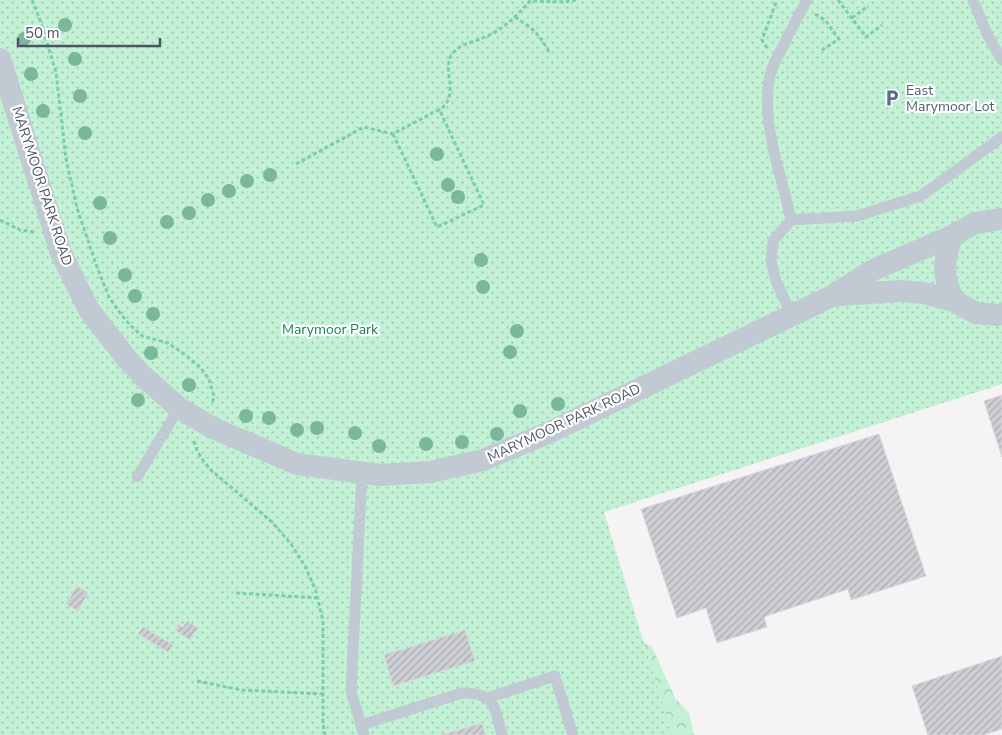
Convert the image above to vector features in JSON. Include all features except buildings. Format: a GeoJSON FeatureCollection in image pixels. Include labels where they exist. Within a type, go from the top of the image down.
{"type":"FeatureCollection","features":[{"type":"Feature","properties":{"kind":"street","name":"MARYMOOR PARK ROAD"},"geometry":{"type":"LineString","coordinates":[[0,59],[61,253],[89,310],[127,359],[179,408],[214,428],[298,464],[380,475],[430,472],[484,460],[548,433],[834,295],[873,270],[952,236],[975,223],[1002,219]]}},
{"type":"Feature","properties":{"kind":"street"},"geometry":{"type":"LineString","coordinates":[[952,236],[946,255],[945,269],[947,286],[954,301]]}},
{"type":"Feature","properties":{"kind":"street","name":"MARYMOOR PARK ROAD"},"geometry":{"type":"LineString","coordinates":[[834,295],[901,291],[924,293],[954,301],[976,313],[1002,314]]}},
{"type":"Feature","properties":{"kind":"lane"},"geometry":{"type":"LineString","coordinates":[[791,220],[773,150],[768,109],[768,87],[772,68],[807,0]]}},
{"type":"Feature","properties":{"kind":"lane"},"geometry":{"type":"LineString","coordinates":[[973,0],[986,34],[1002,60]]}},
{"type":"Feature","properties":{"kind":"lane"},"geometry":{"type":"LineString","coordinates":[[792,315],[776,281],[771,261],[773,241],[791,220],[857,216],[921,196],[1002,137]]}},
{"type":"Feature","properties":{"kind":"lane"},"geometry":{"type":"LineString","coordinates":[[137,477],[179,408]]}},
{"type":"Feature","properties":{"kind":"lane"},"geometry":{"type":"LineString","coordinates":[[362,473],[351,691],[362,730],[462,693],[476,693],[487,698],[493,704],[502,735]]}},
{"type":"Feature","properties":{"kind":"lane"},"geometry":{"type":"LineString","coordinates":[[487,698],[555,676],[573,735]]}},
{"type":"Feature","properties":{"kind":"path"},"geometry":{"type":"LineString","coordinates":[[32,0],[56,72],[66,158],[77,208],[109,297],[130,325],[142,336],[168,344],[200,367],[209,379],[214,396],[209,412]]}},
{"type":"Feature","properties":{"kind":"path"},"geometry":{"type":"LineString","coordinates":[[296,164],[364,127],[392,134],[439,110],[450,95],[451,87],[448,64],[452,54],[459,46],[484,38],[499,30],[530,1],[564,2],[577,0]]}},
{"type":"Feature","properties":{"kind":"path"},"geometry":{"type":"LineString","coordinates":[[776,61],[762,40],[777,0]]}},
{"type":"Feature","properties":{"kind":"path"},"geometry":{"type":"LineString","coordinates":[[838,0],[866,36],[882,25]]}},
{"type":"Feature","properties":{"kind":"path"},"geometry":{"type":"LineString","coordinates":[[852,18],[868,6]]}},
{"type":"Feature","properties":{"kind":"path"},"geometry":{"type":"LineString","coordinates":[[815,13],[824,20],[839,38],[822,50]]}},
{"type":"Feature","properties":{"kind":"path"},"geometry":{"type":"LineString","coordinates":[[515,17],[535,31],[549,52]]}},
{"type":"Feature","properties":{"kind":"path"},"geometry":{"type":"LineString","coordinates":[[392,134],[437,227],[484,205],[439,110]]}},
{"type":"Feature","properties":{"kind":"path"},"geometry":{"type":"LineString","coordinates":[[0,220],[20,230],[56,235]]}},
{"type":"Feature","properties":{"kind":"path"},"geometry":{"type":"LineString","coordinates":[[194,439],[194,446],[211,470],[272,522],[291,544],[305,566],[316,591],[323,621],[324,735]]}},
{"type":"Feature","properties":{"kind":"path"},"geometry":{"type":"LineString","coordinates":[[236,593],[318,598]]}},
{"type":"Feature","properties":{"kind":"path"},"geometry":{"type":"LineString","coordinates":[[197,681],[242,690],[323,694]]}},
{"type":"Feature","properties":{"kind":"green space","name":"Marymoor Park"},"geometry":{"type":"Polygon","coordinates":[[[0,0],[1002,0],[1002,384],[604,512],[672,735],[0,735],[0,0]]]}},
{"type":"Feature","properties":{"kind":"green space"},"geometry":{"type":"Polygon","coordinates":[[[628,633],[652,647],[675,698],[689,713],[694,735],[636,735],[628,633]]]}},
{"type":"Feature","properties":{"kind":"place","name":"East Marymoor Lot"},"geometry":{"type":"Point","coordinates":[892,98]}}]}
